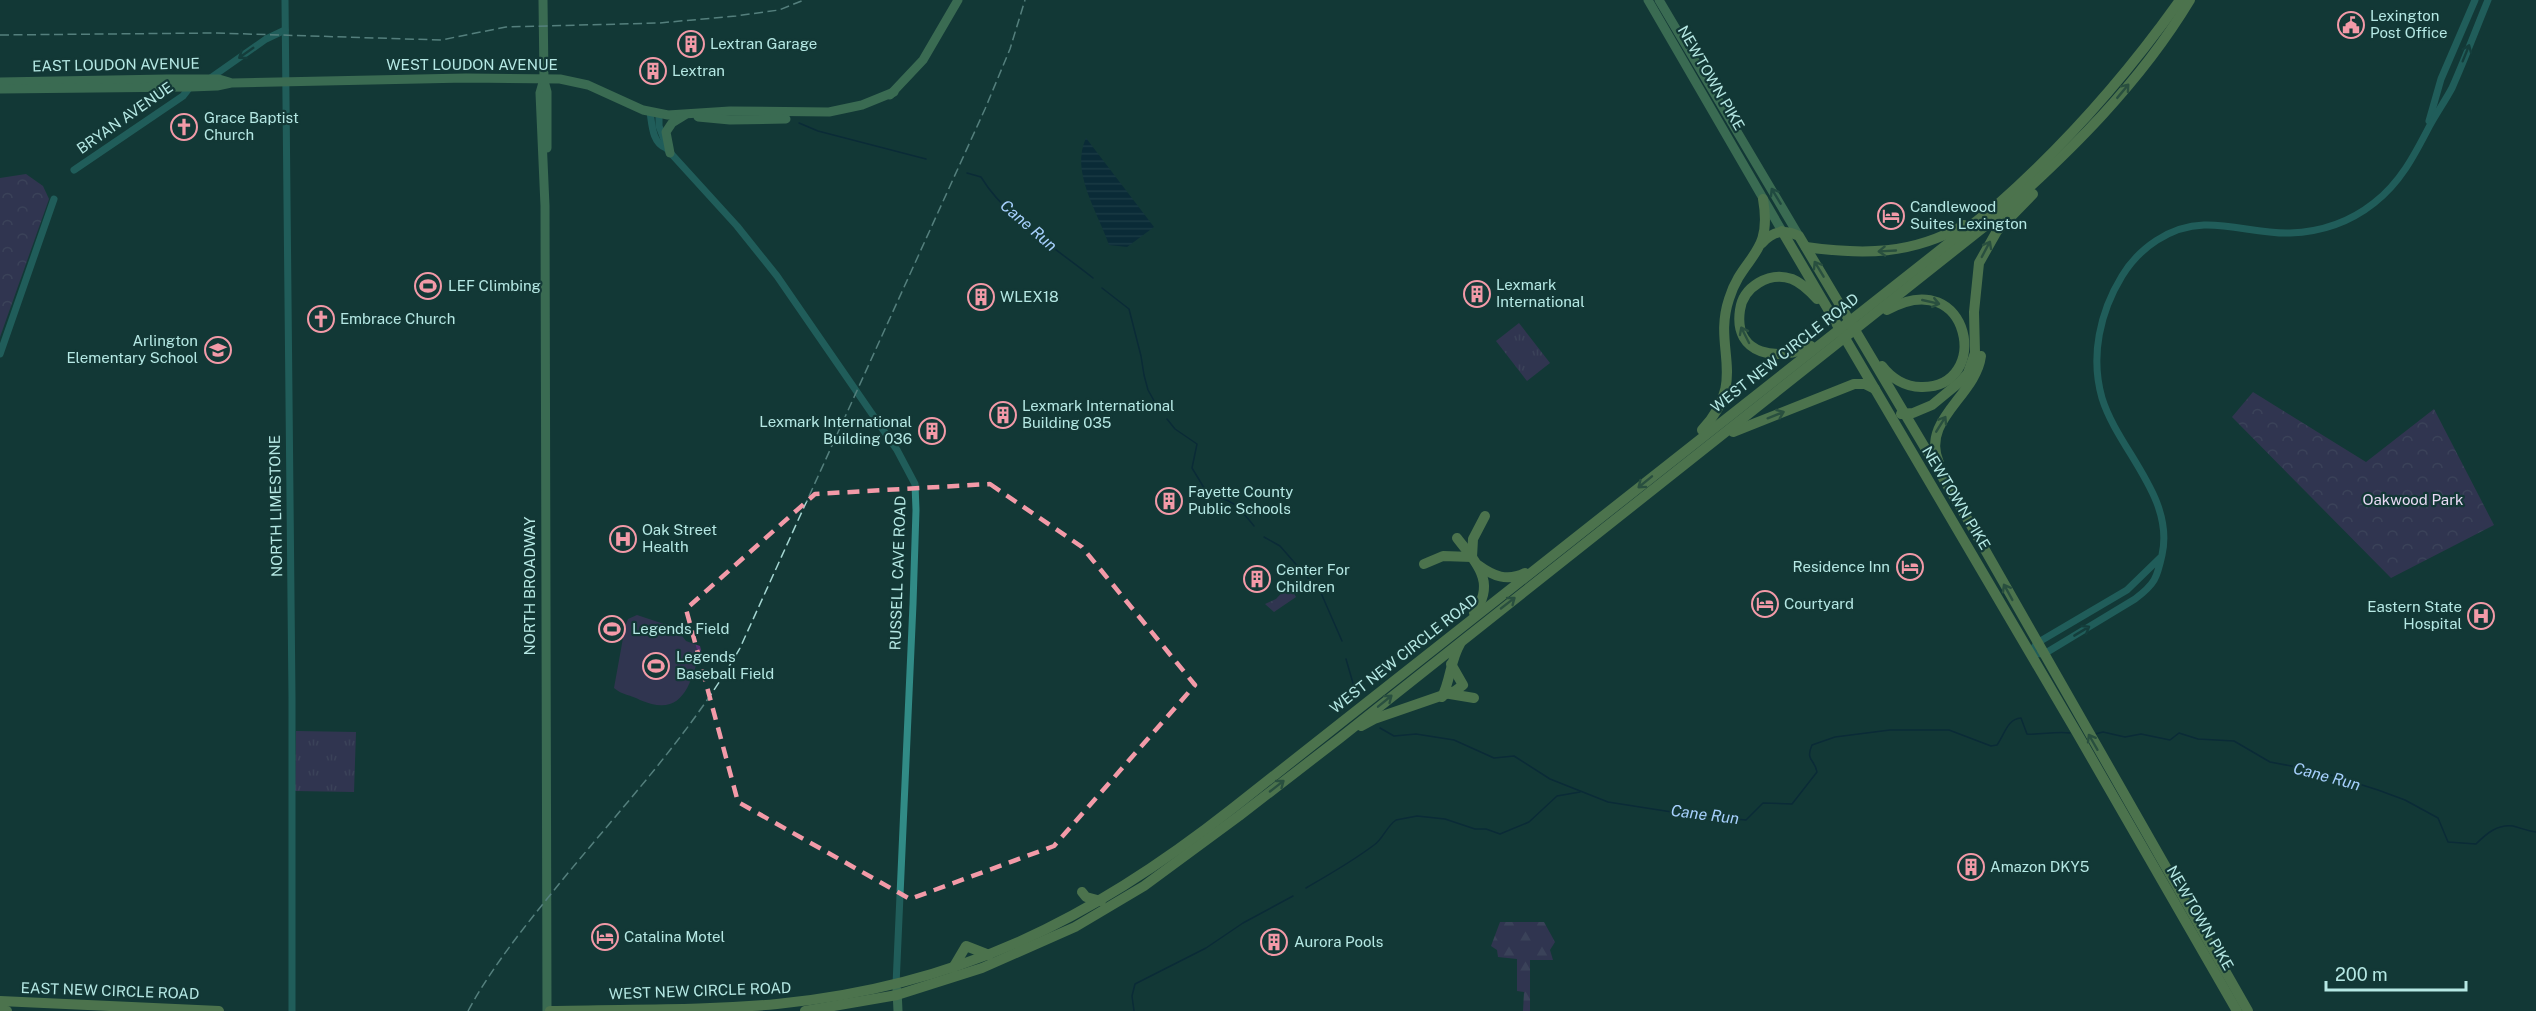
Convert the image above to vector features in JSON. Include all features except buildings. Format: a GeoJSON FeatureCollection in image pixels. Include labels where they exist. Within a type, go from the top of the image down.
{"type":"FeatureCollection","features":[{"type":"Feature","properties":{"kind":"highway"},"geometry":{"type":"LineString","coordinates":[[2146,47],[2173,0]]}},
{"type":"Feature","properties":{"kind":"highway"},"geometry":{"type":"LineString","coordinates":[[2146,47],[2180,0]]}},
{"type":"Feature","properties":{"kind":"highway"},"geometry":{"type":"LineString","coordinates":[[2181,15],[2190,0]]}},
{"type":"Feature","properties":{"kind":"highway"},"geometry":{"type":"LineString","coordinates":[[2181,15],[2196,0]]}},
{"type":"Feature","properties":{"kind":"highway","name":"WEST NEW CIRCLE ROAD"},"geometry":{"type":"LineString","coordinates":[[548,1011],[775,1005],[897,990],[989,955],[1101,901],[1162,863],[1340,738],[1999,215],[2070,151],[2150,59],[2181,15]]}},
{"type":"Feature","properties":{"kind":"highway","name":"WEST NEW CIRCLE ROAD"},"geometry":{"type":"LineString","coordinates":[[805,1011],[982,968],[1076,927],[1144,886],[1467,622],[1997,205],[2069,137],[2146,47]]}},
{"type":"Feature","properties":{"kind":"highway"},"geometry":{"type":"LineString","coordinates":[[1886,409],[1905,414],[1922,410],[1932,405],[1968,373],[1975,353],[1974,312],[1979,263],[1990,241],[2063,163],[2070,151]]}},
{"type":"Feature","properties":{"kind":"highway"},"geometry":{"type":"LineString","coordinates":[[1762,243],[1766,225],[1763,199]]}},
{"type":"Feature","properties":{"kind":"highway"},"geometry":{"type":"LineString","coordinates":[[1806,247],[1861,251],[1910,248],[1939,238],[1997,205]]}},
{"type":"Feature","properties":{"kind":"highway"},"geometry":{"type":"LineString","coordinates":[[1691,445],[1716,413],[1726,390],[1728,371],[1725,324],[1728,299],[1762,243],[1770,234],[1782,231],[1799,236]]}},
{"type":"Feature","properties":{"kind":"highway","name":"NEWTOWN PIKE"},"geometry":{"type":"LineString","coordinates":[[1782,231],[2237,1011]]}},
{"type":"Feature","properties":{"kind":"highway","name":"NEWTOWN PIKE"},"geometry":{"type":"LineString","coordinates":[[1799,236],[1954,498],[2248,1011]]}},
{"type":"Feature","properties":{"kind":"highway"},"geometry":{"type":"LineString","coordinates":[[1828,310],[1801,284],[1778,277],[1761,281],[1747,292],[1742,300],[1740,320],[1744,336],[1750,343],[1771,355],[1795,353],[1832,335]]}},
{"type":"Feature","properties":{"kind":"highway"},"geometry":{"type":"LineString","coordinates":[[1858,327],[1896,305],[1926,299],[1945,306],[1956,316],[1962,327],[1965,341],[1964,356],[1953,374],[1939,383],[1925,387],[1900,382],[1885,370],[1867,349]]}},
{"type":"Feature","properties":{"kind":"highway"},"geometry":{"type":"LineString","coordinates":[[1954,498],[1936,457],[1934,438],[1938,428],[1977,373],[1981,344],[1979,313],[1976,305]]}},
{"type":"Feature","properties":{"kind":"highway"},"geometry":{"type":"LineString","coordinates":[[1722,436],[1847,386],[1865,384],[1875,389]]}},
{"type":"Feature","properties":{"kind":"highway"},"geometry":{"type":"LineString","coordinates":[[1467,622],[1481,604],[1484,585],[1475,561],[1473,538],[1485,516]]}},
{"type":"Feature","properties":{"kind":"highway"},"geometry":{"type":"LineString","coordinates":[[1457,538],[1475,561],[1496,576],[1518,576],[1538,567]]}},
{"type":"Feature","properties":{"kind":"highway"},"geometry":{"type":"LineString","coordinates":[[1424,564],[1443,556],[1475,561]]}},
{"type":"Feature","properties":{"kind":"highway"},"geometry":{"type":"LineString","coordinates":[[1484,585],[1496,576]]}},
{"type":"Feature","properties":{"kind":"highway"},"geometry":{"type":"LineString","coordinates":[[1446,696],[1451,664],[1462,639]]}},
{"type":"Feature","properties":{"kind":"highway"},"geometry":{"type":"LineString","coordinates":[[1340,738],[1374,719],[1446,696],[1474,698]]}},
{"type":"Feature","properties":{"kind":"highway"},"geometry":{"type":"LineString","coordinates":[[2156,870],[2165,876],[2171,887],[2177,889]]}},
{"type":"Feature","properties":{"kind":"highway"},"geometry":{"type":"LineString","coordinates":[[1081,912],[1082,892],[1086,897],[1101,901]]}},
{"type":"Feature","properties":{"kind":"highway"},"geometry":{"type":"LineString","coordinates":[[953,968],[966,946],[989,955]]}},
{"type":"Feature","properties":{"kind":"highway","name":"EAST NEW CIRCLE ROAD"},"geometry":{"type":"LineString","coordinates":[[0,1001],[219,1011]]}},
{"type":"Feature","properties":{"kind":"highway","name":"EAST NEW CIRCLE ROAD"},"geometry":{"type":"LineString","coordinates":[[0,1011],[7,1011]]}},
{"type":"Feature","properties":{"kind":"main road","name":"NORTH BROADWAY"},"geometry":{"type":"LineString","coordinates":[[543,0],[543,79],[548,102],[548,146],[544,160],[548,1011]]}},
{"type":"Feature","properties":{"kind":"main road","name":"WEST LOUDON AVENUE"},"geometry":{"type":"LineString","coordinates":[[285,81],[560,79],[588,85],[654,113],[730,120],[834,118],[865,110],[894,92],[923,60],[958,0]]}},
{"type":"Feature","properties":{"kind":"main road","name":"NEWTOWN PIKE"},"geometry":{"type":"LineString","coordinates":[[1648,0],[1782,231]]}},
{"type":"Feature","properties":{"kind":"main road","name":"NEWTOWN PIKE"},"geometry":{"type":"LineString","coordinates":[[1659,0],[1799,236]]}},
{"type":"Feature","properties":{"kind":"main road","name":"EAST LOUDON AVENUE"},"geometry":{"type":"LineString","coordinates":[[0,82],[209,79],[231,83]]}},
{"type":"Feature","properties":{"kind":"main road","name":"EAST LOUDON AVENUE"},"geometry":{"type":"LineString","coordinates":[[0,89],[189,87],[285,81]]}},
{"type":"Feature","properties":{"kind":"main road"},"geometry":{"type":"LineString","coordinates":[[668,150],[666,132],[672,123],[687,115]]}},
{"type":"Feature","properties":{"kind":"main road","name":"RUSSELL CAVE ROAD"},"geometry":{"type":"LineString","coordinates":[[897,990],[898,1011]]}},
{"type":"Feature","properties":{"kind":"street","name":"NORTH LIMESTONE"},"geometry":{"type":"LineString","coordinates":[[285,0],[292,689],[291,1011]]}},
{"type":"Feature","properties":{"kind":"street"},"geometry":{"type":"LineString","coordinates":[[2030,653],[2044,654],[2143,593],[2157,577],[2165,539],[2161,514],[2155,498],[2108,413],[2097,370],[2097,346],[2103,321],[2114,293],[2129,266],[2146,249],[2164,236],[2195,226],[2288,233],[2334,225],[2361,212],[2391,188],[2410,163],[2421,143],[2433,114],[2441,79],[2475,0]]}},
{"type":"Feature","properties":{"kind":"street"},"geometry":{"type":"LineString","coordinates":[[2433,114],[2452,88],[2488,0]]}},
{"type":"Feature","properties":{"kind":"street"},"geometry":{"type":"LineString","coordinates":[[209,79],[266,39],[285,30]]}},
{"type":"Feature","properties":{"kind":"street","name":"BRYAN AVENUE"},"geometry":{"type":"LineString","coordinates":[[74,170],[183,96],[189,87]]}},
{"type":"Feature","properties":{"kind":"street","name":"RUSSELL CAVE ROAD"},"geometry":{"type":"LineString","coordinates":[[654,113],[668,150],[743,233],[777,276],[897,450],[915,484],[914,573],[897,990]]}},
{"type":"Feature","properties":{"kind":"street"},"geometry":{"type":"LineString","coordinates":[[0,354],[54,199]]}},
{"type":"Feature","properties":{"kind":"street"},"geometry":{"type":"LineString","coordinates":[[2030,653],[2037,643],[2127,590],[2162,556]]}},
{"type":"Feature","properties":{"kind":"highlighted area"},"geometry":{"type":"Polygon","coordinates":[[[990,484],[1082,547],[1195,685],[1054,846],[910,899],[738,802],[686,609],[815,494],[990,484]]]}},
{"type":"Feature","properties":{"kind":"green space"},"geometry":{"type":"Polygon","coordinates":[[[26,174],[43,186],[49,199],[0,337],[0,178],[26,174]]]}},
{"type":"Feature","properties":{"kind":"green space"},"geometry":{"type":"Polygon","coordinates":[[[1519,323],[1550,363],[1527,381],[1496,341],[1519,323]]]}},
{"type":"Feature","properties":{"kind":"green space","name":"Oakwood Park"},"geometry":{"type":"Polygon","coordinates":[[[2253,392],[2366,462],[2434,409],[2494,525],[2391,578],[2232,417],[2253,392]]]}},
{"type":"Feature","properties":{"kind":"green space"},"geometry":{"type":"Polygon","coordinates":[[[1289,585],[1296,597],[1274,612],[1265,604],[1276,599],[1289,585]]]}},
{"type":"Feature","properties":{"kind":"green space","name":"Legends Baseball Field"},"geometry":{"type":"Polygon","coordinates":[[[637,615],[676,628],[686,641],[700,646],[701,650],[693,674],[683,694],[676,701],[667,705],[655,705],[614,688],[625,627],[628,619],[637,615]]]}},
{"type":"Feature","properties":{"kind":"green space"},"geometry":{"type":"Polygon","coordinates":[[[296,731],[356,732],[354,792],[295,791],[296,731]]]}},
{"type":"Feature","properties":{"kind":"green space"},"geometry":{"type":"Polygon","coordinates":[[[1500,922],[1544,922],[1555,942],[1550,950],[1553,960],[1530,960],[1530,1011],[1523,1011],[1524,992],[1517,991],[1517,959],[1498,957],[1497,950],[1491,946],[1500,922]]]}},
{"type":"Feature","properties":{"kind":"water"},"geometry":{"type":"Polygon","coordinates":[[[1086,138],[1154,227],[1127,247],[1109,245],[1087,192],[1081,164],[1086,138]]]}},
{"type":"Feature","properties":{"kind":"waterway","name":"Cane Run"},"geometry":{"type":"LineString","coordinates":[[799,123],[818,131],[926,159]]}},
{"type":"Feature","properties":{"kind":"waterway","name":"Cane Run"},"geometry":{"type":"LineString","coordinates":[[967,173],[981,177],[991,192],[1017,219],[1093,278]]}},
{"type":"Feature","properties":{"kind":"waterway","name":"Cane Run"},"geometry":{"type":"LineString","coordinates":[[1102,288],[1129,309],[1148,390],[1157,406]]}},
{"type":"Feature","properties":{"kind":"waterway","name":"Cane Run"},"geometry":{"type":"LineString","coordinates":[[1167,419],[1175,429],[1197,444],[1192,468],[1209,496],[1230,502],[1254,526]]}},
{"type":"Feature","properties":{"kind":"waterway","name":"Cane Run"},"geometry":{"type":"LineString","coordinates":[[1264,537],[1280,546],[1321,593],[1342,641]]}},
{"type":"Feature","properties":{"kind":"waterway","name":"Cane Run"},"geometry":{"type":"LineString","coordinates":[[1346,659],[1357,697]]}},
{"type":"Feature","properties":{"kind":"waterway","name":"Cane Run"},"geometry":{"type":"LineString","coordinates":[[1380,728],[1394,736],[1416,734],[1454,740],[1494,758],[1514,756],[1550,779],[1608,802],[1691,815],[1746,820],[1763,803],[1792,804],[1817,772],[1810,757],[1812,745],[1835,737],[1890,730],[1949,730],[1991,746],[1997,745],[2012,721],[2021,718],[2027,734],[2070,733]]}},
{"type":"Feature","properties":{"kind":"waterway","name":"Cane Run"},"geometry":{"type":"LineString","coordinates":[[2095,734],[2103,732],[2125,737],[2141,734],[2170,740],[2179,733],[2198,739],[2234,741],[2270,762],[2318,771],[2405,800],[2438,818],[2448,842],[2476,844],[2492,830],[2507,826],[2536,832]]}},
{"type":"Feature","properties":{"kind":"waterway"},"geometry":{"type":"LineString","coordinates":[[1306,888],[1374,845],[1396,820],[1417,816],[1445,819],[1500,834],[1529,822],[1557,796],[1580,792]]}},
{"type":"Feature","properties":{"kind":"waterway"},"geometry":{"type":"LineString","coordinates":[[1134,1011],[1132,996],[1135,984],[1206,948],[1243,923],[1293,896]]}},
{"type":"Feature","properties":{"kind":"railway"},"geometry":{"type":"LineString","coordinates":[[0,35],[215,33],[441,40],[506,27],[659,23],[736,16],[779,10],[804,0]]}},
{"type":"Feature","properties":{"kind":"railway"},"geometry":{"type":"LineString","coordinates":[[468,1011],[499,961],[522,930],[678,740],[721,680],[740,648],[985,109],[1010,49],[1025,0]]}},
{"type":"Feature","properties":{"kind":"place","name":"Lexington Post Office"},"geometry":{"type":"Point","coordinates":[2351,25]}},
{"type":"Feature","properties":{"kind":"place","name":"Lextran Garage"},"geometry":{"type":"Point","coordinates":[691,44]}},
{"type":"Feature","properties":{"kind":"place","name":"Lextran"},"geometry":{"type":"Point","coordinates":[653,71]}},
{"type":"Feature","properties":{"kind":"place","name":"Grace Baptist Church"},"geometry":{"type":"Point","coordinates":[184,127]}},
{"type":"Feature","properties":{"kind":"place","name":"Candlewood Suites Lexington"},"geometry":{"type":"Point","coordinates":[1891,216]}},
{"type":"Feature","properties":{"kind":"place","name":"LEF Climbing"},"geometry":{"type":"Point","coordinates":[428,286]}},
{"type":"Feature","properties":{"kind":"place","name":"Lexmark International"},"geometry":{"type":"Point","coordinates":[1477,294]}},
{"type":"Feature","properties":{"kind":"place","name":"WLEX18"},"geometry":{"type":"Point","coordinates":[981,297]}},
{"type":"Feature","properties":{"kind":"place","name":"Embrace Church"},"geometry":{"type":"Point","coordinates":[321,319]}},
{"type":"Feature","properties":{"kind":"place","name":"Arlington Elementary School"},"geometry":{"type":"Point","coordinates":[218,350]}},
{"type":"Feature","properties":{"kind":"place","name":"Lexmark International Building 035"},"geometry":{"type":"Point","coordinates":[1003,415]}},
{"type":"Feature","properties":{"kind":"place","name":"Lexmark International Building 036"},"geometry":{"type":"Point","coordinates":[932,431]}},
{"type":"Feature","properties":{"kind":"place","name":"Fayette County Public Schools"},"geometry":{"type":"Point","coordinates":[1169,501]}},
{"type":"Feature","properties":{"kind":"place","name":"Oak Street Health"},"geometry":{"type":"Point","coordinates":[623,539]}},
{"type":"Feature","properties":{"kind":"place","name":"Residence Inn"},"geometry":{"type":"Point","coordinates":[1910,567]}},
{"type":"Feature","properties":{"kind":"place","name":"Center For Children"},"geometry":{"type":"Point","coordinates":[1257,579]}},
{"type":"Feature","properties":{"kind":"place","name":"Courtyard"},"geometry":{"type":"Point","coordinates":[1765,604]}},
{"type":"Feature","properties":{"kind":"place","name":"Eastern State Hospital"},"geometry":{"type":"Point","coordinates":[2481,616]}},
{"type":"Feature","properties":{"kind":"place","name":"Legends Field"},"geometry":{"type":"Point","coordinates":[612,629]}},
{"type":"Feature","properties":{"kind":"place","name":"Legends Baseball Field"},"geometry":{"type":"Point","coordinates":[656,666]}},
{"type":"Feature","properties":{"kind":"place","name":"Amazon DKY5"},"geometry":{"type":"Point","coordinates":[1971,867]}},
{"type":"Feature","properties":{"kind":"place","name":"Catalina Motel"},"geometry":{"type":"Point","coordinates":[605,937]}},
{"type":"Feature","properties":{"kind":"place","name":"Aurora Pools"},"geometry":{"type":"Point","coordinates":[1274,942]}}]}
